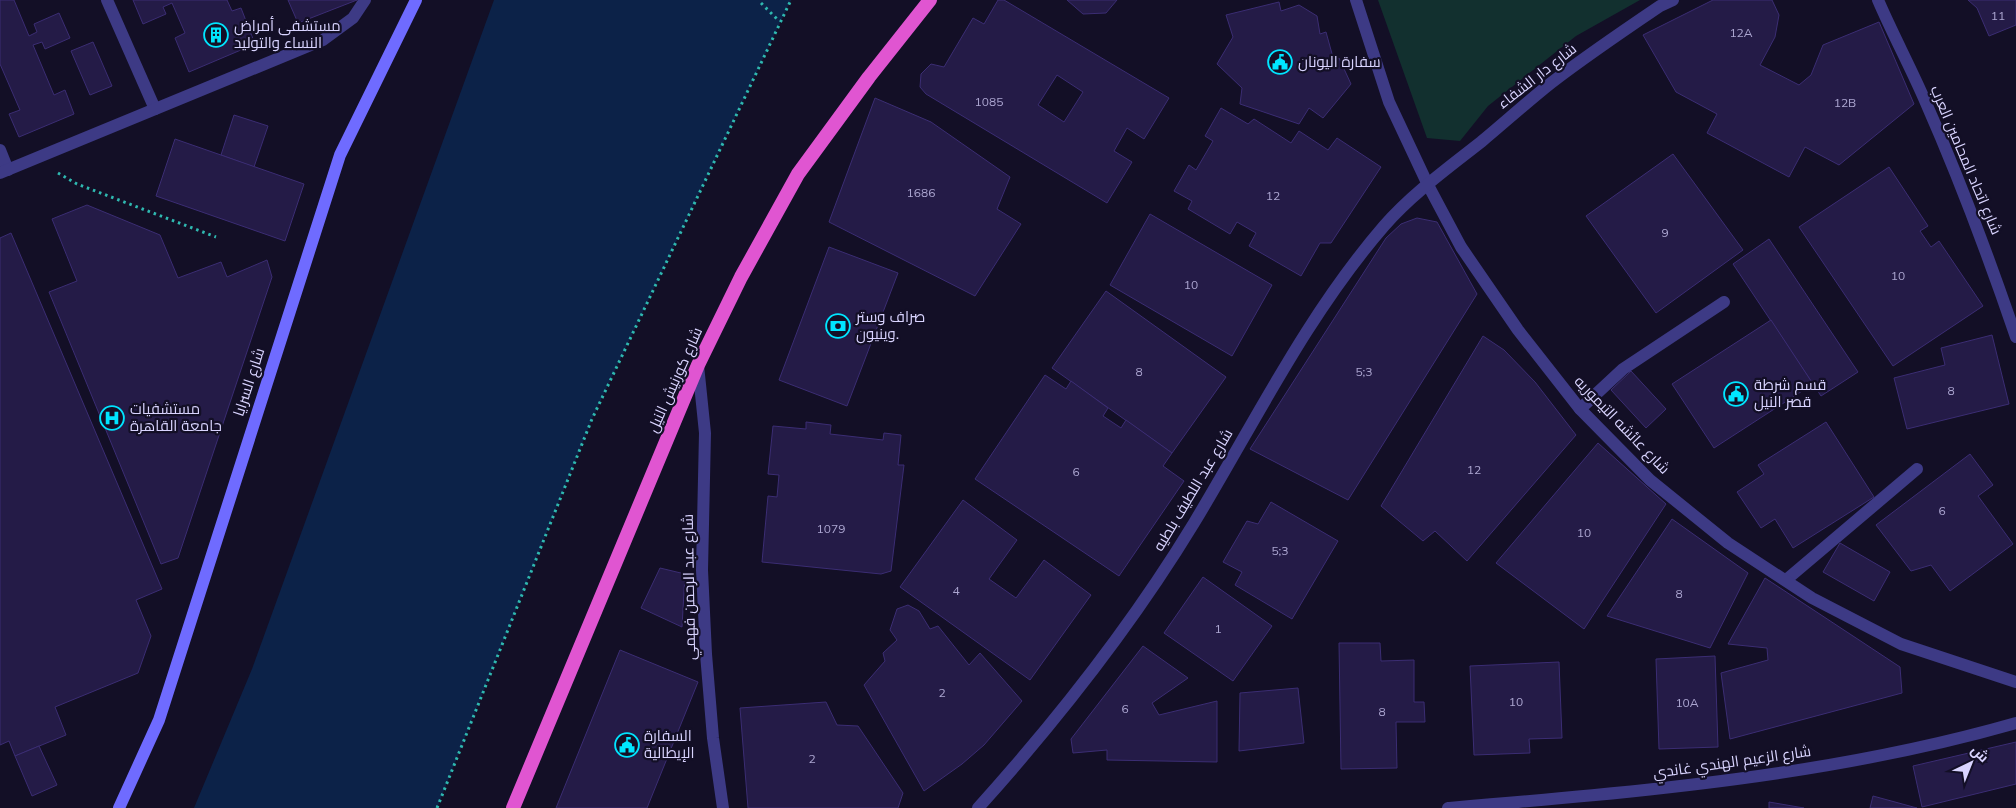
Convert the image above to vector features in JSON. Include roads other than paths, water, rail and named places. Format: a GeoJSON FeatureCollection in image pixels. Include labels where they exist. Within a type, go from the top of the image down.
{"type":"FeatureCollection","features":[{"type":"Feature","properties":{"kind":"highway","name":"شارع كورنيش النيل"},"geometry":{"type":"LineString","coordinates":[[513,808],[698,365],[741,277],[798,174],[869,77],[930,0]]}},
{"type":"Feature","properties":{"kind":"main road","name":"شارع السرايا"},"geometry":{"type":"LineString","coordinates":[[119,808],[159,720],[340,155],[416,0]]}},
{"type":"Feature","properties":{"kind":"street"},"geometry":{"type":"LineString","coordinates":[[107,0],[155,109]]}},
{"type":"Feature","properties":{"kind":"street"},"geometry":{"type":"LineString","coordinates":[[0,150],[4,171],[323,40],[339,30],[352,18],[364,0]]}},
{"type":"Feature","properties":{"kind":"street","name":"شارع عائشه التيموريه"},"geometry":{"type":"LineString","coordinates":[[1356,0],[1389,102],[1460,247],[1518,330],[1580,409],[1650,480],[1728,544],[1812,598],[1901,644],[2016,682]]}},
{"type":"Feature","properties":{"kind":"street","name":"شارع دار الشفاء"},"geometry":{"type":"LineString","coordinates":[[1428,185],[1550,83],[1652,11],[1673,0]]}},
{"type":"Feature","properties":{"kind":"street","name":"شارع اتحاد المحامين العرب"},"geometry":{"type":"LineString","coordinates":[[1878,0],[1926,102],[1960,182],[1991,263],[2016,337]]}},
{"type":"Feature","properties":{"kind":"street","name":"شارع عبد اللطيف بلطيه"},"geometry":{"type":"LineString","coordinates":[[978,808],[1021,761],[1082,685],[1140,606],[1193,524],[1300,343],[1342,277],[1386,224],[1428,185]]}},
{"type":"Feature","properties":{"kind":"street"},"geometry":{"type":"LineString","coordinates":[[1580,409],[1623,369],[1724,302]]}},
{"type":"Feature","properties":{"kind":"street","name":"شارع عبد الرحمن فهمي"},"geometry":{"type":"LineString","coordinates":[[698,365],[705,433],[702,570],[706,654],[713,738],[723,808]]}},
{"type":"Feature","properties":{"kind":"street"},"geometry":{"type":"LineString","coordinates":[[1786,580],[1917,469]]}},
{"type":"Feature","properties":{"kind":"street","name":"شارع الزعيم الهندي غاندي"},"geometry":{"type":"LineString","coordinates":[[1448,808],[1686,787],[1788,773],[1889,754],[2016,724]]}},
{"type":"Feature","properties":{"kind":"water"},"geometry":{"type":"Polygon","coordinates":[[[494,0],[791,0],[592,419],[437,808],[194,808],[252,669],[494,0]]]}},
{"type":"Feature","properties":{"kind":"place","name":"مستشفى أمراض النساء والتوليد"},"geometry":{"type":"Point","coordinates":[216,35]}},
{"type":"Feature","properties":{"kind":"place","name":"سفارة اليونان"},"geometry":{"type":"Point","coordinates":[1280,62]}},
{"type":"Feature","properties":{"kind":"place","name":"صراف وستر وينيون."},"geometry":{"type":"Point","coordinates":[838,326]}},
{"type":"Feature","properties":{"kind":"place","name":"قسم شرطة قصر النيل"},"geometry":{"type":"Point","coordinates":[1736,394]}},
{"type":"Feature","properties":{"kind":"place","name":"مستشفيات جامعة القاهرة"},"geometry":{"type":"Point","coordinates":[112,418]}},
{"type":"Feature","properties":{"kind":"place","name":"السفارة الإيطالية"},"geometry":{"type":"Point","coordinates":[627,745]}}]}
